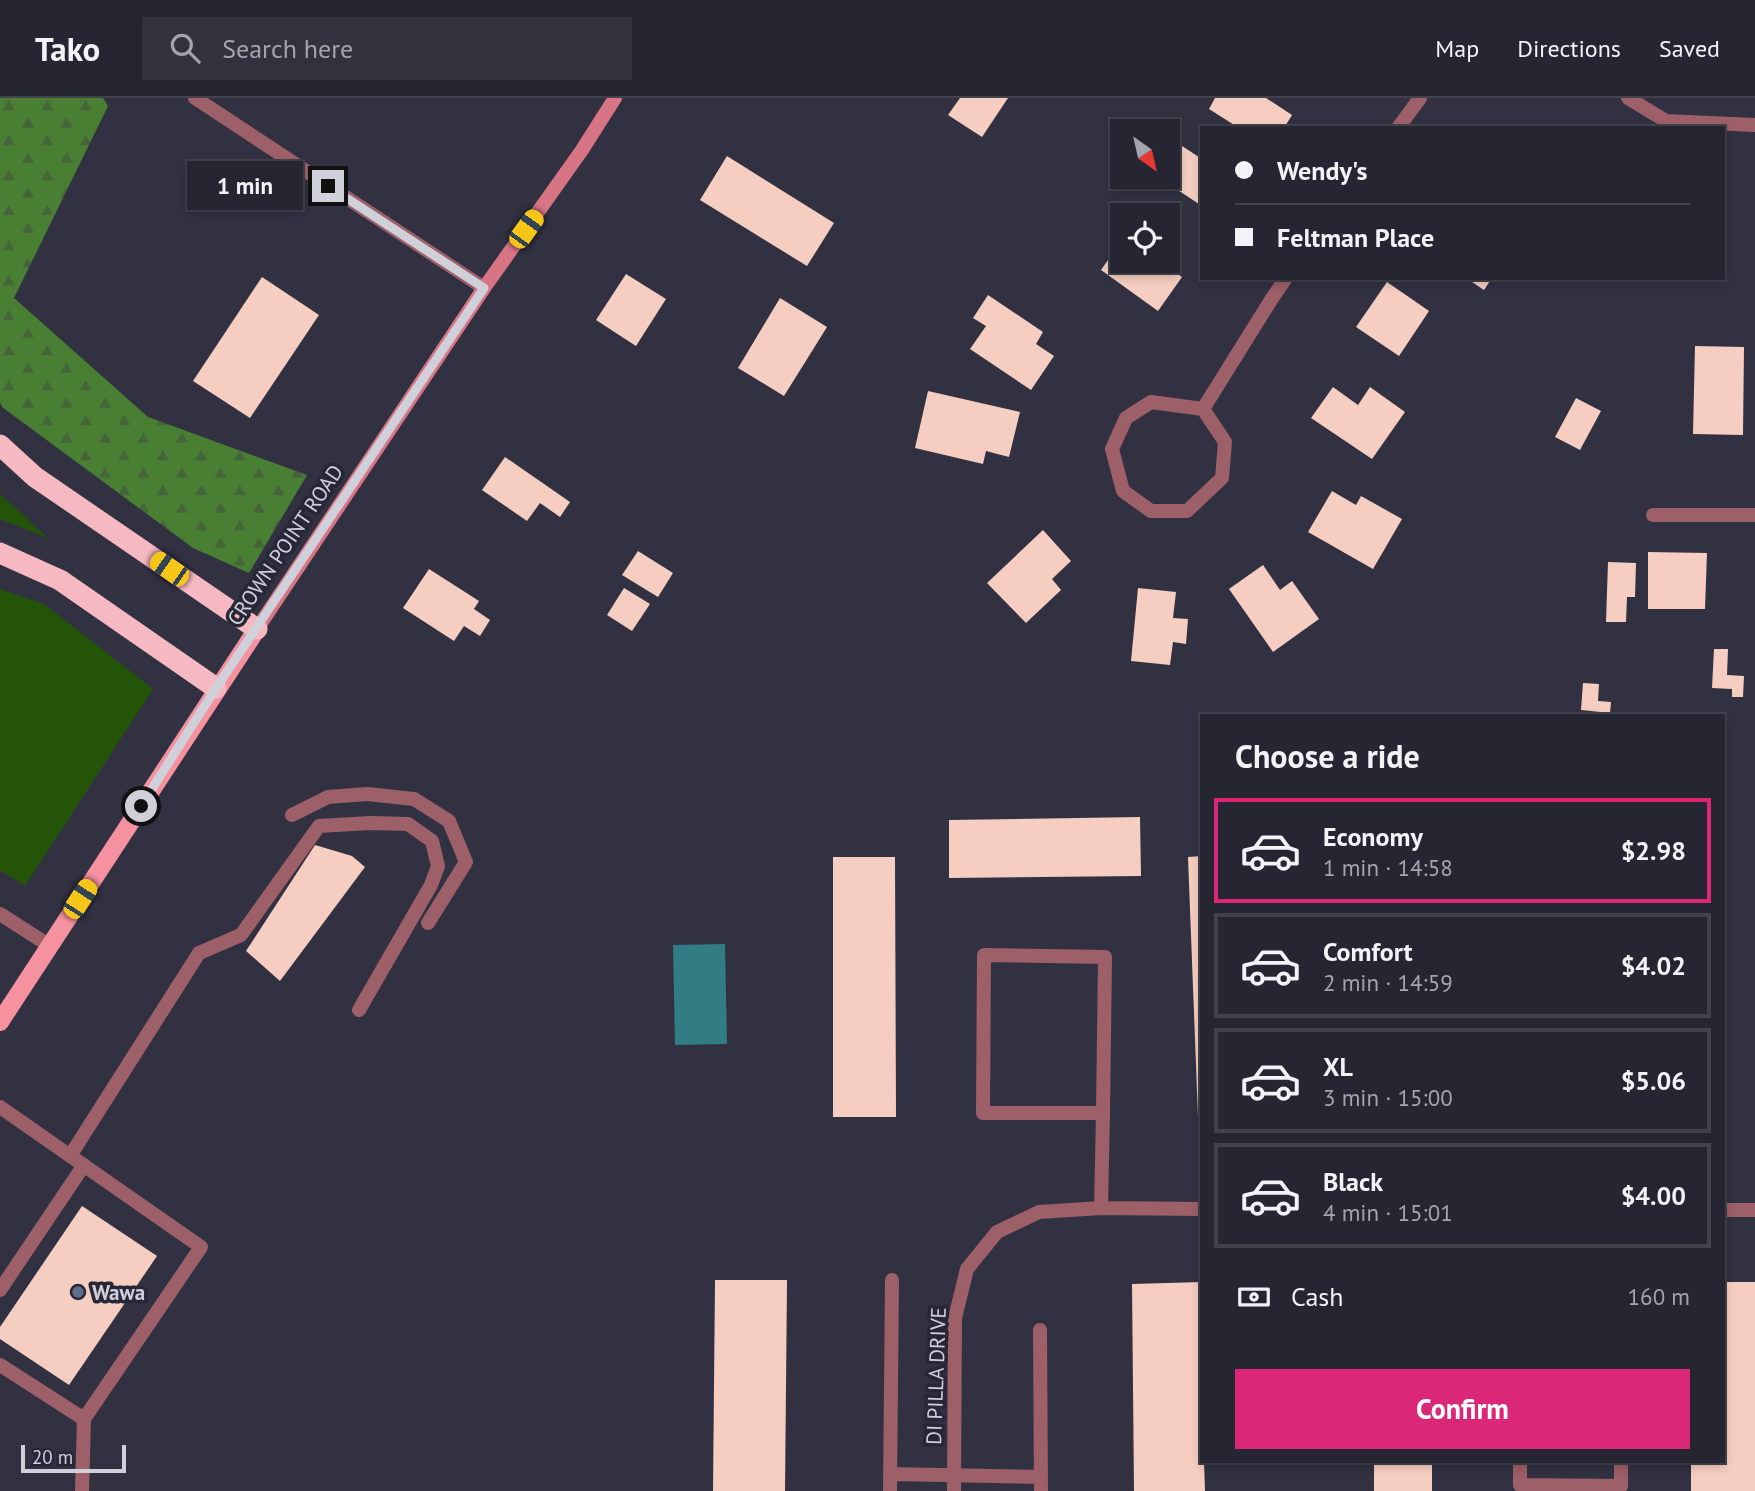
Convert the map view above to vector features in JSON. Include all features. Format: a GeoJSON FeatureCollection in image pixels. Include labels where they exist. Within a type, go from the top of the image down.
{"type":"FeatureCollection","features":[{"type":"Feature","properties":{"kind":"highway"},"geometry":{"type":"LineString","coordinates":[[0,444],[35,477],[257,629]]}},
{"type":"Feature","properties":{"kind":"highway"},"geometry":{"type":"LineString","coordinates":[[0,553],[60,580],[216,688]]}},
{"type":"Feature","properties":{"kind":"main road","name":"CROWN POINT ROAD"},"geometry":{"type":"LineString","coordinates":[[0,1022],[216,688],[615,98]]}},
{"type":"Feature","properties":{"kind":"street"},"geometry":{"type":"LineString","coordinates":[[195,98],[484,288]]}},
{"type":"Feature","properties":{"kind":"street"},"geometry":{"type":"LineString","coordinates":[[1399,126],[1420,98]]}},
{"type":"Feature","properties":{"kind":"street"},"geometry":{"type":"LineString","coordinates":[[1628,98],[1666,121],[1755,125]]}},
{"type":"Feature","properties":{"kind":"street"},"geometry":{"type":"LineString","coordinates":[[1203,409],[1285,280]]}},
{"type":"Feature","properties":{"kind":"street"},"geometry":{"type":"LineString","coordinates":[[1151,402],[1203,409],[1225,442],[1222,478],[1187,511],[1151,511],[1124,491],[1112,449],[1126,418],[1151,402]]}},
{"type":"Feature","properties":{"kind":"street"},"geometry":{"type":"LineString","coordinates":[[1653,515],[1755,515]]}},
{"type":"Feature","properties":{"kind":"street"},"geometry":{"type":"LineString","coordinates":[[292,815],[328,797],[367,794],[414,799],[449,821],[466,862],[428,923]]}},
{"type":"Feature","properties":{"kind":"street"},"geometry":{"type":"LineString","coordinates":[[70,1156],[200,953],[241,935],[319,826],[408,824],[432,841],[438,866],[431,885],[359,1010]]}},
{"type":"Feature","properties":{"kind":"street"},"geometry":{"type":"LineString","coordinates":[[0,914],[50,946]]}},
{"type":"Feature","properties":{"kind":"street"},"geometry":{"type":"LineString","coordinates":[[1103,1113],[984,1113],[984,956],[1105,957],[1103,1113],[1101,1208],[1200,1209]]}},
{"type":"Feature","properties":{"kind":"street"},"geometry":{"type":"LineString","coordinates":[[0,1107],[201,1247],[84,1419],[82,1491]]}},
{"type":"Feature","properties":{"kind":"street"},"geometry":{"type":"LineString","coordinates":[[0,1290],[84,1165]]}},
{"type":"Feature","properties":{"kind":"street","name":"DI PILLA DRIVE"},"geometry":{"type":"LineString","coordinates":[[954,1491],[955,1318],[967,1269],[997,1232],[1039,1212],[1101,1208]]}},
{"type":"Feature","properties":{"kind":"street"},"geometry":{"type":"LineString","coordinates":[[1725,1210],[1755,1210]]}},
{"type":"Feature","properties":{"kind":"street"},"geometry":{"type":"LineString","coordinates":[[890,1491],[892,1280]]}},
{"type":"Feature","properties":{"kind":"street"},"geometry":{"type":"LineString","coordinates":[[890,1474],[954,1475],[1041,1484],[1040,1330]]}},
{"type":"Feature","properties":{"kind":"street"},"geometry":{"type":"LineString","coordinates":[[0,1365],[84,1419]]}},
{"type":"Feature","properties":{"kind":"street"},"geometry":{"type":"LineString","coordinates":[[1520,1463],[1520,1485],[1621,1486],[1621,1463]]}},
{"type":"Feature","properties":{"kind":"green space"},"geometry":{"type":"Polygon","coordinates":[[[0,98],[103,98],[108,106],[14,298],[148,417],[307,475],[249,573],[193,548],[2,407],[0,98]]]}},
{"type":"Feature","properties":{"kind":"green space"},"geometry":{"type":"Polygon","coordinates":[[[0,494],[48,538],[0,519],[0,494]]]}},
{"type":"Feature","properties":{"kind":"green space"},"geometry":{"type":"Polygon","coordinates":[[[0,589],[44,604],[153,689],[25,886],[0,870],[0,589]]]}},
{"type":"Feature","properties":{"kind":"shaded area"},"geometry":{"type":"Polygon","coordinates":[[[725,944],[727,1044],[675,1045],[673,945],[725,944]]]}},
{"type":"Feature","properties":{"kind":"building"},"geometry":{"type":"Polygon","coordinates":[[[960,98],[1008,98],[982,137],[948,115],[960,98]]]}},
{"type":"Feature","properties":{"kind":"building"},"geometry":{"type":"Polygon","coordinates":[[[1215,98],[1266,98],[1292,115],[1285,126],[1236,126],[1209,109],[1215,98]]]}},
{"type":"Feature","properties":{"kind":"building"},"geometry":{"type":"Polygon","coordinates":[[[1182,146],[1200,158],[1200,205],[1176,189],[1180,189],[1182,146]]]}},
{"type":"Feature","properties":{"kind":"building"},"geometry":{"type":"Polygon","coordinates":[[[727,156],[834,223],[807,266],[700,200],[727,156]]]}},
{"type":"Feature","properties":{"kind":"building"},"geometry":{"type":"Polygon","coordinates":[[[1110,257],[1110,273],[1176,273],[1182,277],[1158,311],[1101,270],[1110,257]]]}},
{"type":"Feature","properties":{"kind":"building"},"geometry":{"type":"Polygon","coordinates":[[[626,274],[666,299],[636,346],[596,320],[626,274]]]}},
{"type":"Feature","properties":{"kind":"building"},"geometry":{"type":"Polygon","coordinates":[[[262,277],[319,315],[250,418],[193,381],[262,277]]]}},
{"type":"Feature","properties":{"kind":"building"},"geometry":{"type":"Polygon","coordinates":[[[1469,280],[1491,280],[1484,290],[1469,280]]]}},
{"type":"Feature","properties":{"kind":"building"},"geometry":{"type":"Polygon","coordinates":[[[1387,282],[1429,311],[1399,356],[1356,327],[1387,282]]]}},
{"type":"Feature","properties":{"kind":"building"},"geometry":{"type":"Polygon","coordinates":[[[988,295],[1043,332],[1036,344],[1054,356],[1031,390],[970,349],[986,326],[973,318],[988,295]]]}},
{"type":"Feature","properties":{"kind":"building"},"geometry":{"type":"Polygon","coordinates":[[[780,298],[827,327],[784,396],[738,368],[780,298]]]}},
{"type":"Feature","properties":{"kind":"building"},"geometry":{"type":"Polygon","coordinates":[[[1695,346],[1744,347],[1743,435],[1693,434],[1695,346]]]}},
{"type":"Feature","properties":{"kind":"building"},"geometry":{"type":"Polygon","coordinates":[[[1333,387],[1358,405],[1370,387],[1405,412],[1372,459],[1311,418],[1333,387]]]}},
{"type":"Feature","properties":{"kind":"building"},"geometry":{"type":"Polygon","coordinates":[[[928,391],[1020,412],[1009,457],[986,451],[983,464],[915,448],[928,391]]]}},
{"type":"Feature","properties":{"kind":"building"},"geometry":{"type":"Polygon","coordinates":[[[1576,398],[1601,411],[1580,450],[1555,437],[1576,398]]]}},
{"type":"Feature","properties":{"kind":"building"},"geometry":{"type":"Polygon","coordinates":[[[505,457],[570,502],[560,517],[540,503],[527,521],[482,490],[505,457]]]}},
{"type":"Feature","properties":{"kind":"building"},"geometry":{"type":"Polygon","coordinates":[[[1332,491],[1356,505],[1361,496],[1402,519],[1373,569],[1308,532],[1332,491]]]}},
{"type":"Feature","properties":{"kind":"building"},"geometry":{"type":"Polygon","coordinates":[[[1043,530],[1071,561],[1052,579],[1061,590],[1026,623],[987,583],[1043,530]]]}},
{"type":"Feature","properties":{"kind":"building"},"geometry":{"type":"Polygon","coordinates":[[[638,551],[673,573],[658,597],[622,575],[638,551]]]}},
{"type":"Feature","properties":{"kind":"building"},"geometry":{"type":"Polygon","coordinates":[[[1648,552],[1707,553],[1705,609],[1648,609],[1648,552]]]}},
{"type":"Feature","properties":{"kind":"building"},"geometry":{"type":"Polygon","coordinates":[[[1608,562],[1636,563],[1635,597],[1627,597],[1626,622],[1606,622],[1608,562]]]}},
{"type":"Feature","properties":{"kind":"building"},"geometry":{"type":"Polygon","coordinates":[[[1263,565],[1280,590],[1292,581],[1319,619],[1273,652],[1229,589],[1263,565]]]}},
{"type":"Feature","properties":{"kind":"building"},"geometry":{"type":"Polygon","coordinates":[[[429,569],[479,601],[474,609],[490,620],[480,636],[464,626],[454,641],[403,608],[429,569]]]}},
{"type":"Feature","properties":{"kind":"building"},"geometry":{"type":"Polygon","coordinates":[[[624,588],[650,604],[632,631],[607,615],[624,588]]]}},
{"type":"Feature","properties":{"kind":"building"},"geometry":{"type":"Polygon","coordinates":[[[1138,588],[1176,592],[1173,618],[1188,619],[1186,644],[1173,642],[1170,665],[1131,661],[1138,588]]]}},
{"type":"Feature","properties":{"kind":"building"},"geometry":{"type":"Polygon","coordinates":[[[1714,649],[1728,649],[1727,675],[1744,676],[1743,697],[1732,697],[1732,689],[1712,688],[1714,649]]]}},
{"type":"Feature","properties":{"kind":"building"},"geometry":{"type":"Polygon","coordinates":[[[1583,683],[1599,684],[1598,701],[1611,702],[1610,713],[1581,710],[1583,683]]]}},
{"type":"Feature","properties":{"kind":"building"},"geometry":{"type":"Polygon","coordinates":[[[1140,817],[1141,876],[949,878],[949,820],[1140,817]]]}},
{"type":"Feature","properties":{"kind":"building"},"geometry":{"type":"Polygon","coordinates":[[[315,845],[352,856],[365,867],[280,981],[246,951],[315,845]]]}},
{"type":"Feature","properties":{"kind":"building"},"geometry":{"type":"Polygon","coordinates":[[[1200,856],[1198,1117],[1188,857],[1200,856]]]}},
{"type":"Feature","properties":{"kind":"building"},"geometry":{"type":"Polygon","coordinates":[[[833,857],[895,857],[896,1117],[833,1117],[833,857]]]}},
{"type":"Feature","properties":{"kind":"building","name":"Wawa"},"geometry":{"type":"Polygon","coordinates":[[[82,1206],[157,1256],[69,1385],[0,1339],[0,1327],[82,1206]]]}},
{"type":"Feature","properties":{"kind":"building"},"geometry":{"type":"Polygon","coordinates":[[[715,1280],[787,1280],[785,1491],[713,1491],[715,1280]]]}},
{"type":"Feature","properties":{"kind":"building"},"geometry":{"type":"Polygon","coordinates":[[[1200,1282],[1200,1463],[1204,1463],[1205,1491],[1134,1491],[1132,1284],[1200,1282]]]}},
{"type":"Feature","properties":{"kind":"building"},"geometry":{"type":"Polygon","coordinates":[[[1725,1282],[1755,1282],[1755,1491],[1691,1491],[1691,1463],[1725,1463],[1725,1282]]]}},
{"type":"Feature","properties":{"kind":"building"},"geometry":{"type":"Polygon","coordinates":[[[1374,1463],[1432,1463],[1432,1491],[1374,1491],[1374,1463]]]}},
{"type":"Feature","properties":{"kind":"place","name":"Wawa"},"geometry":{"type":"Point","coordinates":[78,1292]}},
{"type":"Feature","properties":{"kind":"route"},"geometry":{"type":"LineString","coordinates":[[141,806],[216,688],[484,288],[328,186]]}}]}
